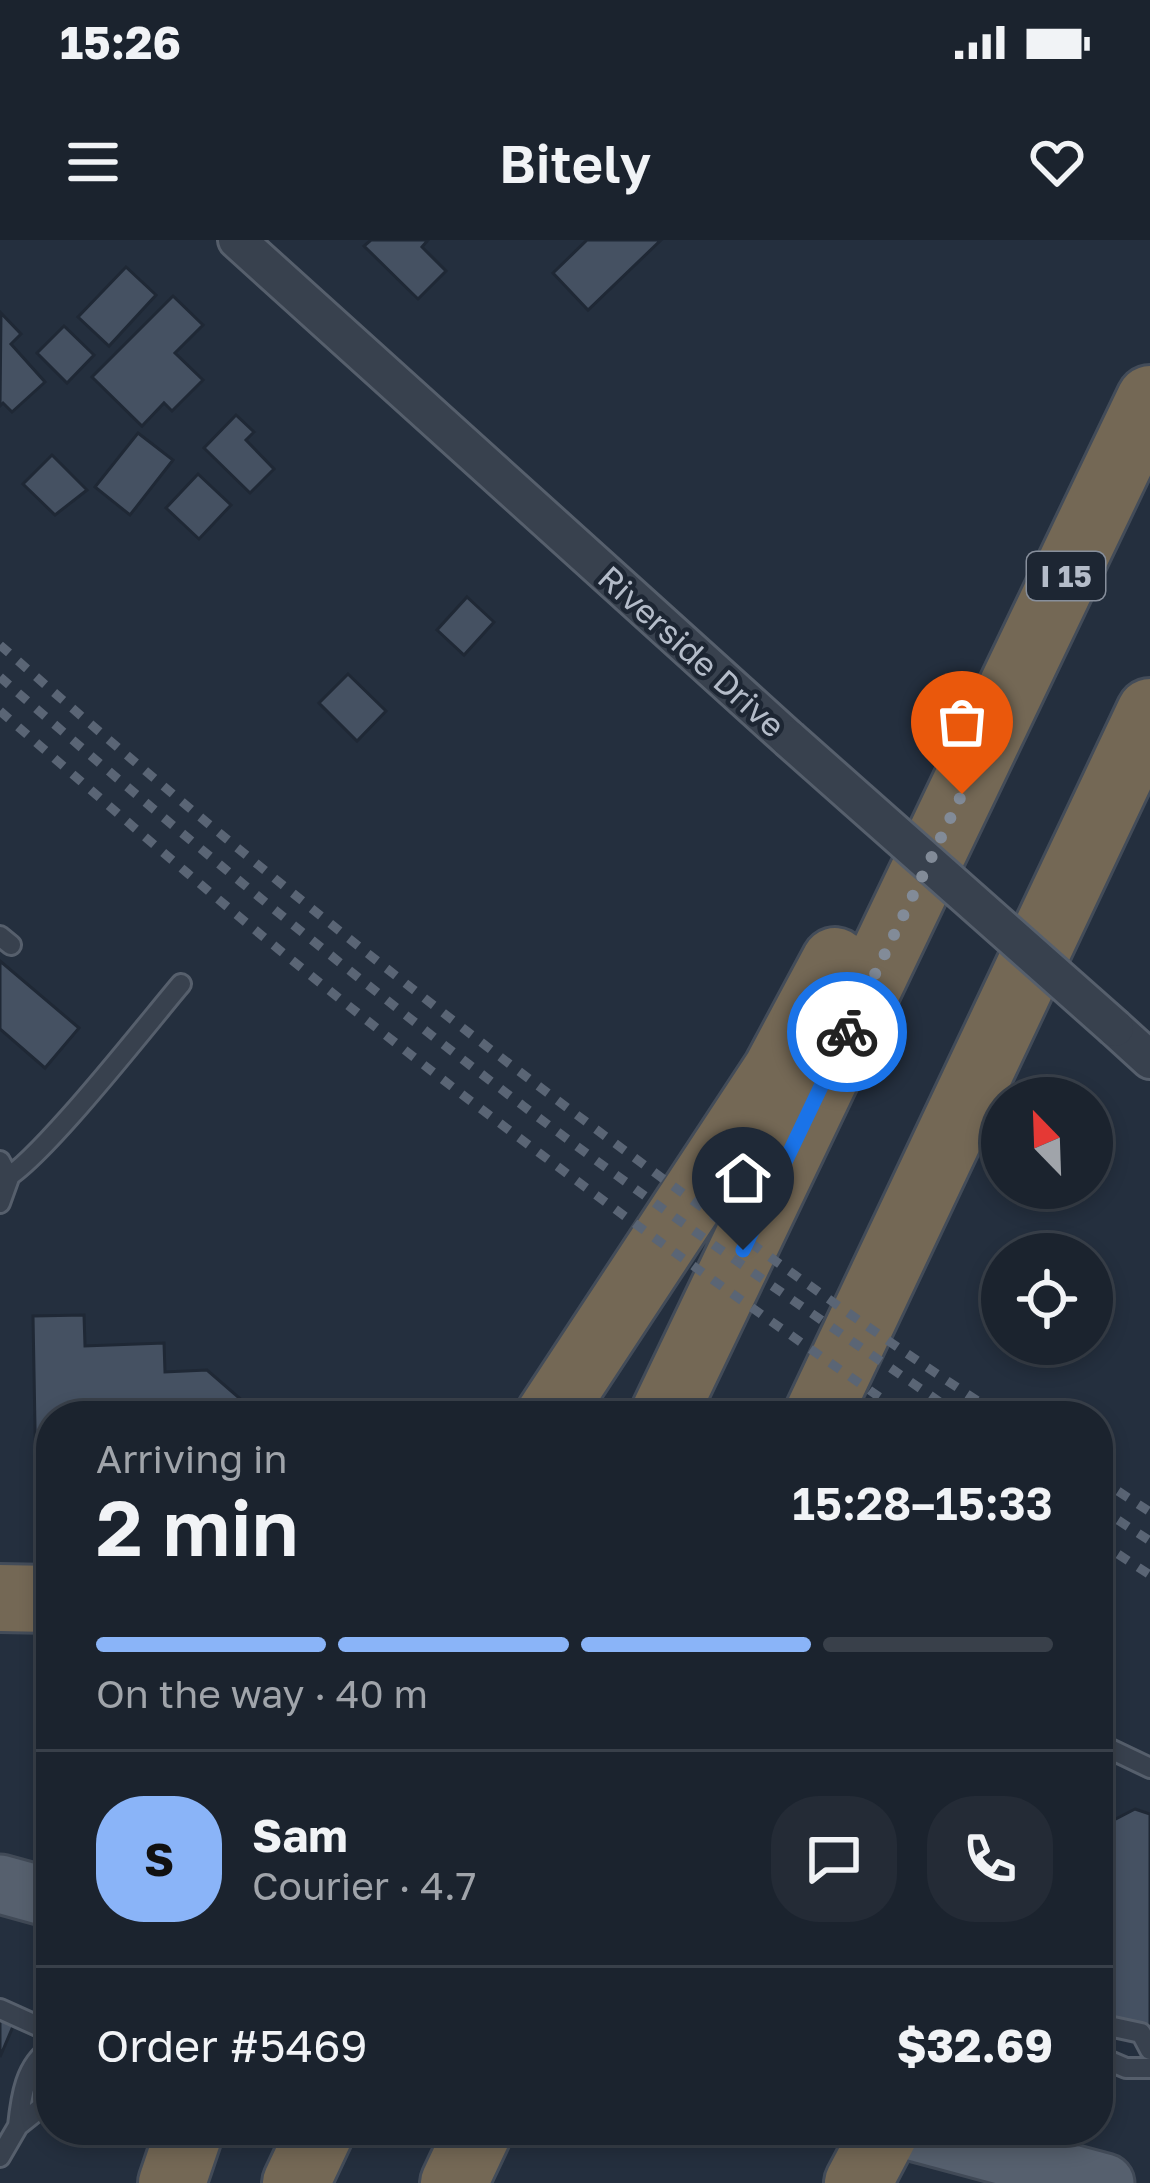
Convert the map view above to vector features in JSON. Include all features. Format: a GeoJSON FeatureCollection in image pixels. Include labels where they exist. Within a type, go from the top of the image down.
{"type":"FeatureCollection","features":[{"type":"Feature","properties":{"kind":"highway","name":"I 15"},"geometry":{"type":"LineString","coordinates":[[670,1401],[1150,399]]}},
{"type":"Feature","properties":{"kind":"highway"},"geometry":{"type":"LineString","coordinates":[[824,1401],[1150,712]]}},
{"type":"Feature","properties":{"kind":"highway"},"geometry":{"type":"LineString","coordinates":[[559,1401],[776,1071],[868,900],[982,752]]}},
{"type":"Feature","properties":{"kind":"highway"},"geometry":{"type":"LineString","coordinates":[[0,1598],[36,1598]]}},
{"type":"Feature","properties":{"kind":"highway"},"geometry":{"type":"LineString","coordinates":[[172,2183],[185,2145]]}},
{"type":"Feature","properties":{"kind":"highway"},"geometry":{"type":"LineString","coordinates":[[296,2183],[314,2145]]}},
{"type":"Feature","properties":{"kind":"highway"},"geometry":{"type":"LineString","coordinates":[[454,2183],[472,2145]]}},
{"type":"Feature","properties":{"kind":"highway"},"geometry":{"type":"LineString","coordinates":[[500,2183],[516,2145]]}},
{"type":"Feature","properties":{"kind":"highway"},"geometry":{"type":"LineString","coordinates":[[858,2183],[879,2145]]}},
{"type":"Feature","properties":{"kind":"highway"},"geometry":{"type":"LineString","coordinates":[[883,2183],[886,2145]]}},
{"type":"Feature","properties":{"kind":"main road"},"geometry":{"type":"LineString","coordinates":[[0,1884],[36,1894]]}},
{"type":"Feature","properties":{"kind":"main road"},"geometry":{"type":"LineString","coordinates":[[965,2145],[1105,2183]]}},
{"type":"Feature","properties":{"kind":"street","name":"Riverside Drive"},"geometry":{"type":"LineString","coordinates":[[238,240],[1150,1060]]}},
{"type":"Feature","properties":{"kind":"lane"},"geometry":{"type":"LineString","coordinates":[[0,1203],[3,1173],[38,1152],[182,984]]}},
{"type":"Feature","properties":{"kind":"lane"},"geometry":{"type":"LineString","coordinates":[[1113,1750],[1150,1768]]}},
{"type":"Feature","properties":{"kind":"lane"},"geometry":{"type":"LineString","coordinates":[[0,2008],[36,2025]]}},
{"type":"Feature","properties":{"kind":"lane"},"geometry":{"type":"LineString","coordinates":[[1113,2029],[1141,2033],[1150,2050]]}},
{"type":"Feature","properties":{"kind":"lane"},"geometry":{"type":"LineString","coordinates":[[1113,2062],[1150,2068]]}},
{"type":"Feature","properties":{"kind":"lane"},"geometry":{"type":"LineString","coordinates":[[18,2126],[23,2087],[36,2063]]}},
{"type":"Feature","properties":{"kind":"lane"},"geometry":{"type":"LineString","coordinates":[[0,2157],[18,2126],[36,2112]]}},
{"type":"Feature","properties":{"kind":"building"},"geometry":{"type":"Polygon","coordinates":[[[371,240],[428,240],[422,247],[446,271],[418,299],[364,246],[371,240]]]}},
{"type":"Feature","properties":{"kind":"building"},"geometry":{"type":"Polygon","coordinates":[[[587,240],[661,240],[588,310],[553,273],[587,240]]]}},
{"type":"Feature","properties":{"kind":"building"},"geometry":{"type":"Polygon","coordinates":[[[126,267],[156,295],[109,346],[78,317],[126,267]]]}},
{"type":"Feature","properties":{"kind":"building"},"geometry":{"type":"Polygon","coordinates":[[[173,296],[203,325],[175,353],[203,380],[172,411],[164,403],[142,426],[92,377],[173,296]]]}},
{"type":"Feature","properties":{"kind":"building"},"geometry":{"type":"Polygon","coordinates":[[[1,313],[21,334],[11,344],[45,382],[12,412],[3,403],[0,406],[1,313]]]}},
{"type":"Feature","properties":{"kind":"building"},"geometry":{"type":"Polygon","coordinates":[[[64,326],[94,355],[67,383],[37,353],[64,326]]]}},
{"type":"Feature","properties":{"kind":"building"},"geometry":{"type":"Polygon","coordinates":[[[236,415],[254,432],[246,440],[274,469],[250,493],[204,448],[236,415]]]}},
{"type":"Feature","properties":{"kind":"building"},"geometry":{"type":"Polygon","coordinates":[[[138,433],[173,460],[130,515],[95,487],[138,433]]]}},
{"type":"Feature","properties":{"kind":"building"},"geometry":{"type":"Polygon","coordinates":[[[52,455],[87,490],[55,515],[23,484],[52,455]]]}},
{"type":"Feature","properties":{"kind":"building"},"geometry":{"type":"Polygon","coordinates":[[[198,474],[231,505],[199,539],[166,508],[198,474]]]}},
{"type":"Feature","properties":{"kind":"building"},"geometry":{"type":"Polygon","coordinates":[[[467,597],[494,622],[464,655],[437,630],[467,597]]]}},
{"type":"Feature","properties":{"kind":"building"},"geometry":{"type":"Polygon","coordinates":[[[348,674],[386,711],[357,741],[319,703],[348,674]]]}},
{"type":"Feature","properties":{"kind":"building"},"geometry":{"type":"Polygon","coordinates":[[[0,961],[79,1028],[45,1068],[0,1029],[0,961]]]}},
{"type":"Feature","properties":{"kind":"building"},"geometry":{"type":"Polygon","coordinates":[[[84,1315],[85,1346],[164,1343],[165,1372],[207,1370],[243,1401],[36,1401],[36,1483],[33,1316],[84,1315]]]}},
{"type":"Feature","properties":{"kind":"building"},"geometry":{"type":"Polygon","coordinates":[[[1135,1809],[1150,1814],[1150,2027],[1113,2018],[1113,1820],[1135,1809]]]}},
{"type":"Feature","properties":{"kind":"building"},"geometry":{"type":"Polygon","coordinates":[[[0,2018],[14,2024],[0,2057],[0,2018]]]}},
{"type":"Feature","properties":{"kind":"railway"},"geometry":{"type":"LineString","coordinates":[[0,645],[246,855],[500,1057],[794,1275],[978,1401]]}},
{"type":"Feature","properties":{"kind":"railway"},"geometry":{"type":"LineString","coordinates":[[0,677],[257,895],[455,1054],[684,1224],[938,1401]]}},
{"type":"Feature","properties":{"kind":"railway"},"geometry":{"type":"LineString","coordinates":[[0,711],[242,919],[431,1070],[667,1247],[886,1401]]}},
{"type":"Feature","properties":{"kind":"railway"},"geometry":{"type":"LineString","coordinates":[[1113,1488],[1150,1512]]}},
{"type":"Feature","properties":{"kind":"railway"},"geometry":{"type":"LineString","coordinates":[[1113,1517],[1150,1541]]}},
{"type":"Feature","properties":{"kind":"railway"},"geometry":{"type":"LineString","coordinates":[[1113,1551],[1150,1575]]}},
{"type":"Feature","properties":{"kind":"way so far"},"geometry":{"type":"LineString","coordinates":[[847,1032],[962,794]]}},
{"type":"Feature","properties":{"kind":"route"},"geometry":{"type":"LineString","coordinates":[[743,1250],[847,1032]]}}]}
